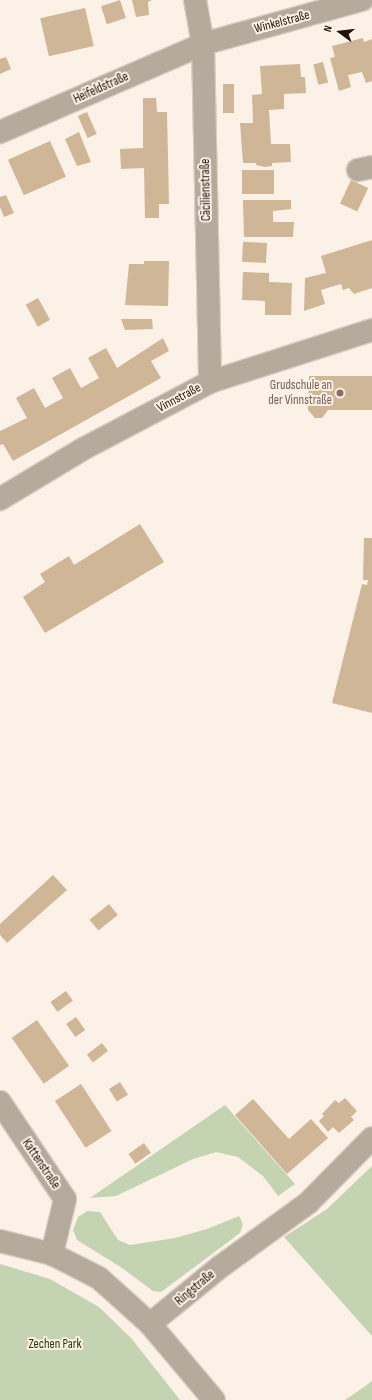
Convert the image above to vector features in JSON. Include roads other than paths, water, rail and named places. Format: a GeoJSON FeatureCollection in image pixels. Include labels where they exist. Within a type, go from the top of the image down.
{"type":"FeatureCollection","features":[{"type":"Feature","properties":{"kind":"street","name":"Cäcilienstraße"},"geometry":{"type":"LineString","coordinates":[[195,0],[203,44],[210,382]]}},
{"type":"Feature","properties":{"kind":"street","name":"Winkelstraße"},"geometry":{"type":"LineString","coordinates":[[203,44],[362,0]]}},
{"type":"Feature","properties":{"kind":"street","name":"Heifeldstraße"},"geometry":{"type":"LineString","coordinates":[[0,132],[203,44]]}},
{"type":"Feature","properties":{"kind":"street","name":"Vinnstraße"},"geometry":{"type":"LineString","coordinates":[[0,499],[83,449],[210,382],[372,330]]}},
{"type":"Feature","properties":{"kind":"street","name":"Kattenstraße"},"geometry":{"type":"LineString","coordinates":[[0,1102],[65,1199],[52,1254]]}},
{"type":"Feature","properties":{"kind":"street","name":"Ringstraße"},"geometry":{"type":"LineString","coordinates":[[150,1324],[220,1267],[308,1203],[372,1138]]}},
{"type":"Feature","properties":{"kind":"street"},"geometry":{"type":"LineString","coordinates":[[0,1241],[52,1254],[99,1278],[150,1324],[214,1400]]}},
{"type":"Feature","properties":{"kind":"place","name":"Grudschule an der Vinnstraße"},"geometry":{"type":"Point","coordinates":[340,393]}},
{"type":"Feature","properties":{"kind":"park label","name":"Zechen Park"},"geometry":{"type":"Point","coordinates":[55,1344]}}]}
